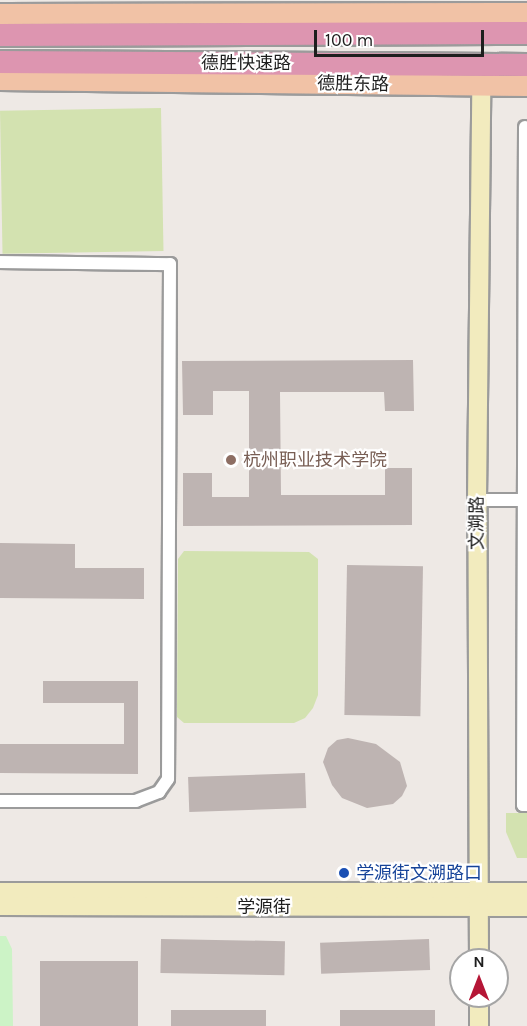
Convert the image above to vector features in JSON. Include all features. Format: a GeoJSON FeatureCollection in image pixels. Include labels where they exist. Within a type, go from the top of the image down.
{"type":"FeatureCollection","features":[{"type":"Feature","properties":{"kind":"highway","name":"德胜快速路"},"geometry":{"type":"LineString","coordinates":[[0,35],[527,33]]}},
{"type":"Feature","properties":{"kind":"highway","name":"德胜快速路"},"geometry":{"type":"LineString","coordinates":[[0,62],[527,65]]}},
{"type":"Feature","properties":{"kind":"main road"},"geometry":{"type":"LineString","coordinates":[[0,14],[527,13]]}},
{"type":"Feature","properties":{"kind":"main road"},"geometry":{"type":"LineString","coordinates":[[0,25],[58,35]]}},
{"type":"Feature","properties":{"kind":"main road","name":"德胜东路"},"geometry":{"type":"LineString","coordinates":[[0,80],[527,86]]}},
{"type":"Feature","properties":{"kind":"main road","name":"文溯路"},"geometry":{"type":"LineString","coordinates":[[479,948],[477,500],[481,86]]}},
{"type":"Feature","properties":{"kind":"main road","name":"学源街"},"geometry":{"type":"LineString","coordinates":[[0,892],[479,899],[527,907]]}},
{"type":"Feature","properties":{"kind":"main road","name":"学源街"},"geometry":{"type":"LineString","coordinates":[[0,906],[479,899],[527,892]]}},
{"type":"Feature","properties":{"kind":"main road"},"geometry":{"type":"LineString","coordinates":[[479,1008],[479,1026]]}},
{"type":"Feature","properties":{"kind":"street"},"geometry":{"type":"LineString","coordinates":[[525,127],[525,805]]}},
{"type":"Feature","properties":{"kind":"street"},"geometry":{"type":"LineString","coordinates":[[0,262],[170,264],[170,287],[168,779],[159,792],[136,801],[0,801]]}},
{"type":"Feature","properties":{"kind":"street"},"geometry":{"type":"LineString","coordinates":[[477,500],[526,500]]}},
{"type":"Feature","properties":{"kind":"green space"},"geometry":{"type":"Polygon","coordinates":[[[161,108],[163,251],[3,254],[0,111],[161,108]]]}},
{"type":"Feature","properties":{"kind":"green space"},"geometry":{"type":"Polygon","coordinates":[[[184,551],[309,552],[318,559],[318,695],[313,708],[305,718],[294,723],[184,723],[177,717],[178,559],[184,551]]]}},
{"type":"Feature","properties":{"kind":"green space"},"geometry":{"type":"Polygon","coordinates":[[[506,813],[527,813],[527,858],[517,858],[506,832],[506,813]]]}},
{"type":"Feature","properties":{"kind":"green space"},"geometry":{"type":"Polygon","coordinates":[[[0,936],[6,936],[12,949],[13,1026],[0,1026],[0,936]]]}},
{"type":"Feature","properties":{"kind":"building"},"geometry":{"type":"Polygon","coordinates":[[[413,360],[414,411],[385,411],[384,392],[280,392],[281,495],[385,495],[385,468],[412,468],[412,525],[183,526],[183,473],[212,473],[212,497],[249,497],[249,391],[213,391],[213,415],[183,415],[182,361],[413,360]]]}},
{"type":"Feature","properties":{"kind":"building"},"geometry":{"type":"Polygon","coordinates":[[[0,543],[75,544],[75,568],[144,568],[144,599],[0,598],[0,543]]]}},
{"type":"Feature","properties":{"kind":"building"},"geometry":{"type":"Polygon","coordinates":[[[347,565],[423,566],[420,716],[344,715],[347,565]]]}},
{"type":"Feature","properties":{"kind":"building"},"geometry":{"type":"Polygon","coordinates":[[[43,681],[138,681],[138,774],[0,773],[0,744],[124,744],[124,703],[43,703],[43,681]]]}},
{"type":"Feature","properties":{"kind":"building"},"geometry":{"type":"Polygon","coordinates":[[[348,738],[376,744],[400,762],[407,786],[402,796],[393,804],[367,808],[342,798],[332,785],[323,762],[328,748],[337,740],[348,738]]]}},
{"type":"Feature","properties":{"kind":"building"},"geometry":{"type":"Polygon","coordinates":[[[305,773],[306,808],[189,812],[188,777],[305,773]]]}},
{"type":"Feature","properties":{"kind":"building"},"geometry":{"type":"Polygon","coordinates":[[[161,939],[285,941],[284,975],[160,973],[161,939]]]}},
{"type":"Feature","properties":{"kind":"building"},"geometry":{"type":"Polygon","coordinates":[[[429,939],[430,970],[321,974],[320,943],[429,939]]]}},
{"type":"Feature","properties":{"kind":"building"},"geometry":{"type":"Polygon","coordinates":[[[40,961],[138,961],[138,1026],[40,1026],[40,961]]]}},
{"type":"Feature","properties":{"kind":"building"},"geometry":{"type":"Polygon","coordinates":[[[171,1010],[266,1010],[266,1026],[171,1026],[171,1010]]]}},
{"type":"Feature","properties":{"kind":"building"},"geometry":{"type":"Polygon","coordinates":[[[340,1010],[435,1010],[435,1026],[340,1026],[340,1010]]]}},
{"type":"Feature","properties":{"kind":"place","name":"杭州职业技术学院"},"geometry":{"type":"Point","coordinates":[231,460]}},
{"type":"Feature","properties":{"kind":"place","name":"学源街文溯路口"},"geometry":{"type":"Point","coordinates":[344,873]}}]}
